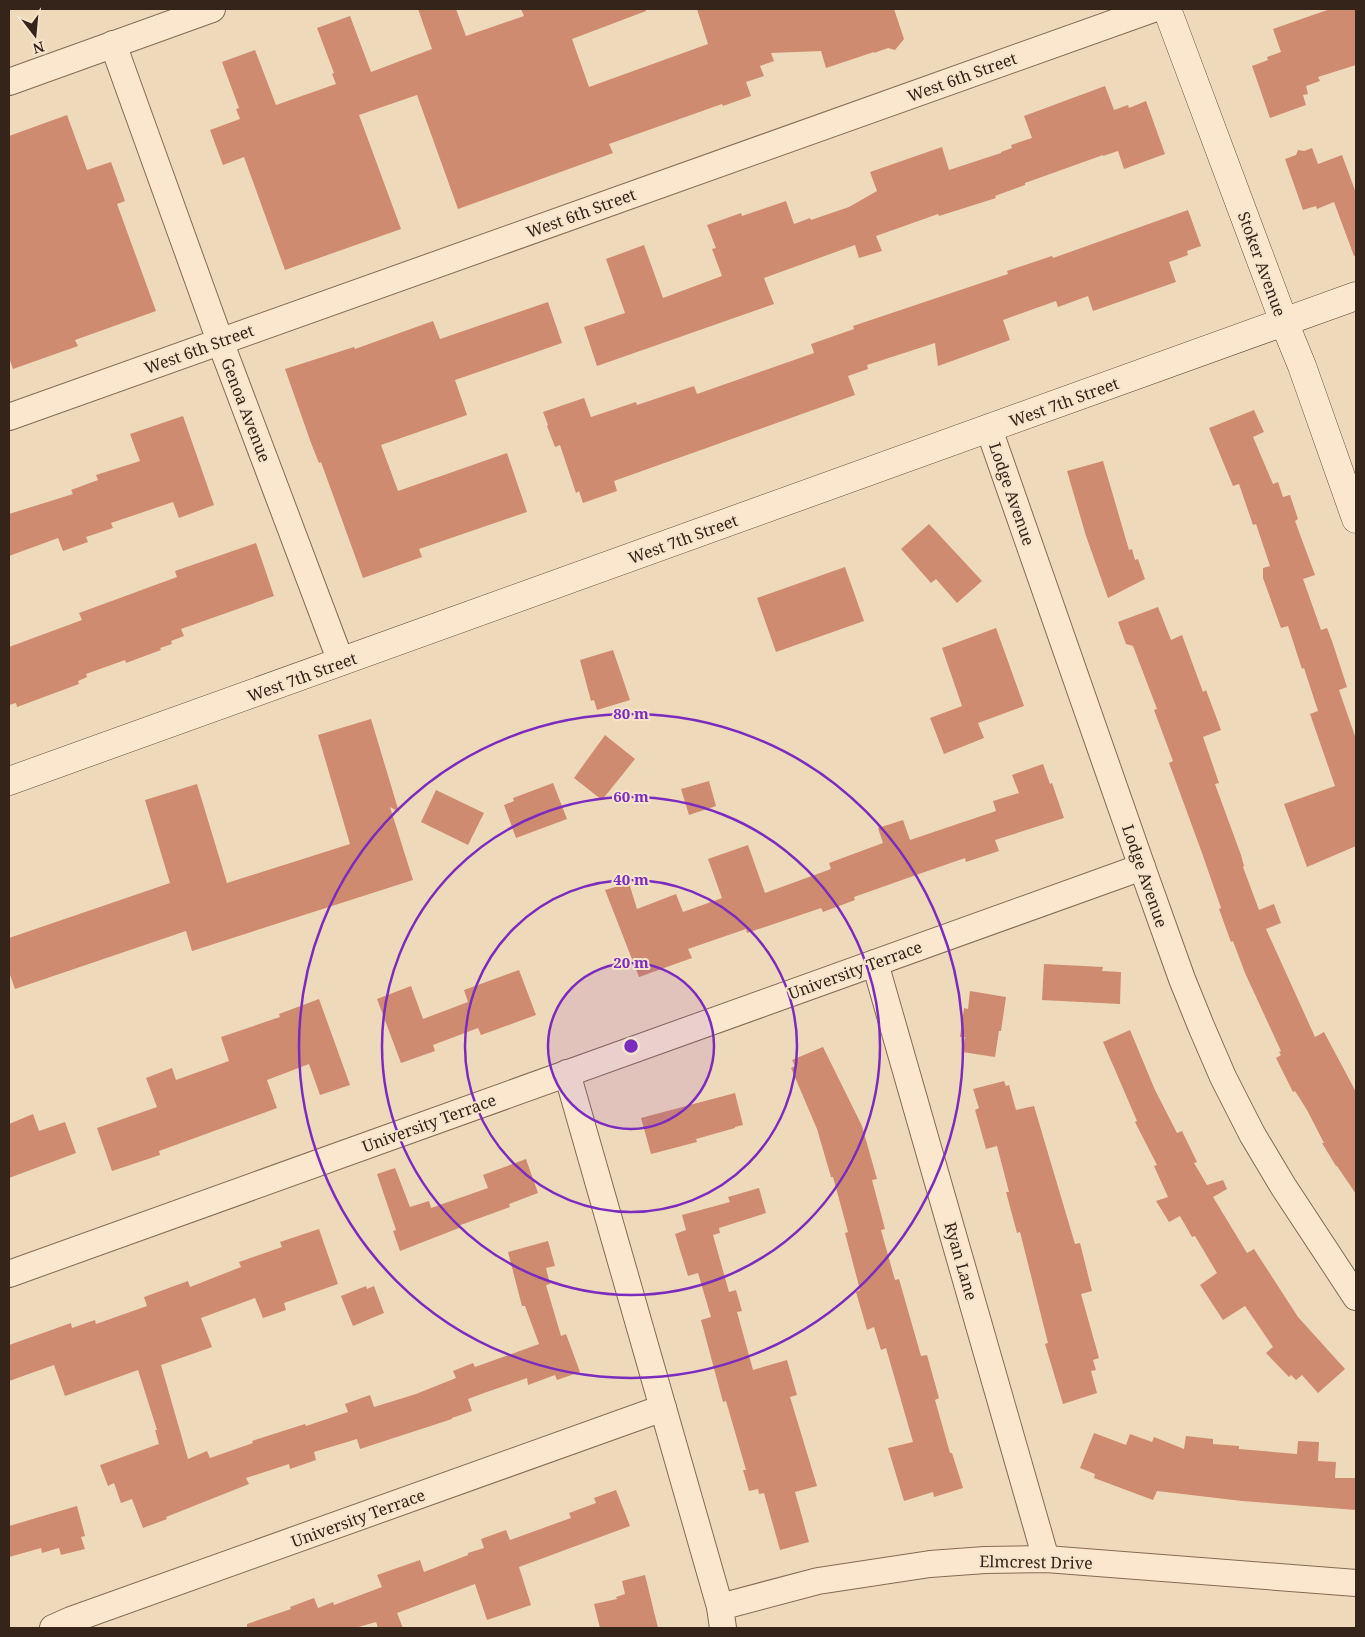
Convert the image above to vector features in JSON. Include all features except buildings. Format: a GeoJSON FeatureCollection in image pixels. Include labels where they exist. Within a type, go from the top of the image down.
{"type":"FeatureCollection","features":[{"type":"Feature","properties":{"kind":"main road","name":"Stoker Avenue"},"geometry":{"type":"LineString","coordinates":[[1167,9],[1302,366],[1356,519]]}},
{"type":"Feature","properties":{"kind":"main road","name":"West 7th Street"},"geometry":{"type":"LineString","coordinates":[[9,781],[1356,296]]}},
{"type":"Feature","properties":{"kind":"street"},"geometry":{"type":"LineString","coordinates":[[9,82],[212,9]]}},
{"type":"Feature","properties":{"kind":"street","name":"West 6th Street"},"geometry":{"type":"LineString","coordinates":[[9,418],[1153,9]]}},
{"type":"Feature","properties":{"kind":"street","name":"Genoa Avenue"},"geometry":{"type":"LineString","coordinates":[[113,44],[220,341],[341,662]]}},
{"type":"Feature","properties":{"kind":"street","name":"Lodge Avenue"},"geometry":{"type":"LineString","coordinates":[[989,429],[1182,979],[1223,1077],[1252,1134],[1283,1186],[1356,1297]]}},
{"type":"Feature","properties":{"kind":"street","name":"University Terrace"},"geometry":{"type":"LineString","coordinates":[[9,1274],[1142,867]]}},
{"type":"Feature","properties":{"kind":"street","name":"Ryan Lane"},"geometry":{"type":"LineString","coordinates":[[875,963],[1046,1559]]}},
{"type":"Feature","properties":{"kind":"street"},"geometry":{"type":"LineString","coordinates":[[568,1073],[721,1617]]}},
{"type":"Feature","properties":{"kind":"street","name":"University Terrace"},"geometry":{"type":"LineString","coordinates":[[53,1628],[663,1408]]}},
{"type":"Feature","properties":{"kind":"street","name":"Elmcrest Drive"},"geometry":{"type":"LineString","coordinates":[[721,1617],[818,1581],[912,1566],[985,1560],[1046,1559],[1356,1583]]}}]}
